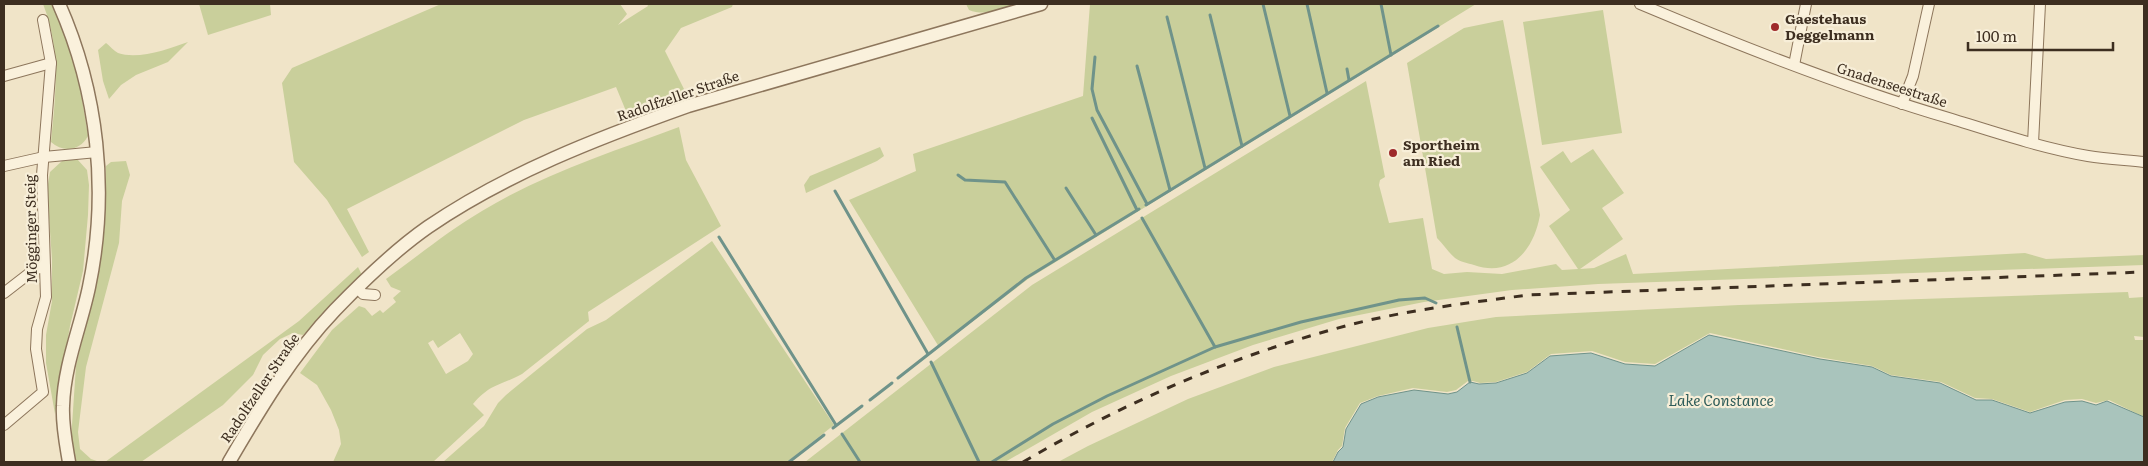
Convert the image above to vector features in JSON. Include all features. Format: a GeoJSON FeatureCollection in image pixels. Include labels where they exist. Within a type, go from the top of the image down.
{"type":"FeatureCollection","features":[{"type":"Feature","properties":{"kind":"street"},"geometry":{"type":"LineString","coordinates":[[59,4],[69,26],[87,86],[97,152],[98,196],[94,256],[89,287],[66,379],[63,406],[65,438],[70,462]]}},
{"type":"Feature","properties":{"kind":"street","name":"Radolfzeller Straße"},"geometry":{"type":"LineString","coordinates":[[229,462],[298,355],[335,310],[401,248],[426,228],[476,197],[516,175],[623,130],[688,106],[1041,4]]}},
{"type":"Feature","properties":{"kind":"street","name":"Gnadenseestraße"},"geometry":{"type":"LineString","coordinates":[[1640,4],[1713,35],[1846,86],[1902,104],[2032,143],[2088,156],[2144,162]]}},
{"type":"Feature","properties":{"kind":"street"},"geometry":{"type":"LineString","coordinates":[[1794,65],[1806,4]]}},
{"type":"Feature","properties":{"kind":"street"},"geometry":{"type":"LineString","coordinates":[[1902,104],[1913,76],[1929,4]]}},
{"type":"Feature","properties":{"kind":"street"},"geometry":{"type":"LineString","coordinates":[[2032,143],[2040,4]]}},
{"type":"Feature","properties":{"kind":"street","name":"Mögginger Steig"},"geometry":{"type":"LineString","coordinates":[[4,425],[43,392],[36,349],[37,329],[46,297],[42,175],[51,63],[44,20]]}},
{"type":"Feature","properties":{"kind":"street"},"geometry":{"type":"LineString","coordinates":[[4,76],[51,63]]}},
{"type":"Feature","properties":{"kind":"street"},"geometry":{"type":"LineString","coordinates":[[4,166],[44,157],[97,152]]}},
{"type":"Feature","properties":{"kind":"street"},"geometry":{"type":"LineString","coordinates":[[4,293],[35,269],[45,267]]}},
{"type":"Feature","properties":{"kind":"street"},"geometry":{"type":"LineString","coordinates":[[358,288],[363,294],[375,295]]}},
{"type":"Feature","properties":{"kind":"green space"},"geometry":{"type":"Polygon","coordinates":[[[43,4],[54,4],[78,75],[88,136],[81,145],[71,149],[61,148],[51,142],[56,72],[53,38],[43,4]]]}},
{"type":"Feature","properties":{"kind":"green space"},"geometry":{"type":"Polygon","coordinates":[[[199,4],[270,4],[271,15],[208,35],[199,4]]]}},
{"type":"Feature","properties":{"kind":"green space"},"geometry":{"type":"Polygon","coordinates":[[[441,4],[620,4],[627,14],[618,25],[648,6],[647,4],[733,4],[732,7],[681,28],[665,51],[685,91],[626,111],[616,87],[524,120],[347,209],[369,252],[362,257],[327,200],[294,162],[282,83],[292,68],[441,4]]]}},
{"type":"Feature","properties":{"kind":"green space"},"geometry":{"type":"Polygon","coordinates":[[[966,4],[1020,4],[982,13],[969,10],[966,4]]]}},
{"type":"Feature","properties":{"kind":"green space"},"geometry":{"type":"Polygon","coordinates":[[[1090,4],[1476,4],[1028,279],[939,347],[849,200],[916,171],[913,154],[1083,96],[1090,4]]]}},
{"type":"Feature","properties":{"kind":"green space"},"geometry":{"type":"Polygon","coordinates":[[[1603,10],[1622,133],[1542,145],[1523,22],[1603,10]]]}},
{"type":"Feature","properties":{"kind":"green space"},"geometry":{"type":"Polygon","coordinates":[[[1503,20],[1540,215],[1532,239],[1519,258],[1510,264],[1488,268],[1457,259],[1450,254],[1437,238],[1407,63],[1464,28],[1503,20]]]}},
{"type":"Feature","properties":{"kind":"green space"},"geometry":{"type":"Polygon","coordinates":[[[188,42],[168,62],[136,75],[121,85],[109,99],[103,81],[98,50],[106,43],[118,53],[135,55],[153,53],[188,42]]]}},
{"type":"Feature","properties":{"kind":"green space"},"geometry":{"type":"Polygon","coordinates":[[[1366,81],[1385,177],[1380,180],[1379,185],[1389,223],[1423,218],[1432,269],[1444,274],[1467,272],[1502,274],[1556,264],[1562,270],[1578,269],[1549,226],[1570,210],[1540,167],[1563,151],[1571,163],[1593,149],[1624,193],[1602,208],[1623,239],[1580,269],[1594,268],[1626,254],[1633,274],[2025,253],[2046,259],[2144,255],[2144,265],[1598,284],[1512,290],[1424,302],[1339,319],[1253,345],[1171,376],[1092,412],[1005,462],[805,462],[1032,285],[1366,81]]]}},
{"type":"Feature","properties":{"kind":"green space"},"geometry":{"type":"Polygon","coordinates":[[[679,127],[686,160],[721,226],[588,312],[589,321],[522,374],[485,392],[473,404],[484,415],[433,462],[333,462],[341,444],[339,430],[331,410],[317,385],[300,373],[332,330],[359,306],[365,308],[372,316],[380,310],[383,313],[396,302],[393,298],[401,291],[391,287],[386,279],[445,235],[482,211],[553,175],[679,127]],[[460,333],[438,348],[433,340],[428,343],[446,374],[468,361],[473,354],[460,333]]]}},
{"type":"Feature","properties":{"kind":"green space"},"geometry":{"type":"Polygon","coordinates":[[[880,147],[884,156],[877,161],[806,193],[804,185],[810,176],[880,147]]]}},
{"type":"Feature","properties":{"kind":"green space"},"geometry":{"type":"Polygon","coordinates":[[[77,159],[87,170],[89,185],[88,215],[83,271],[70,326],[55,414],[46,363],[46,335],[52,301],[52,259],[47,190],[50,172],[62,161],[77,159]]]}},
{"type":"Feature","properties":{"kind":"green space"},"geometry":{"type":"Polygon","coordinates":[[[126,161],[130,175],[122,201],[119,243],[86,367],[78,432],[80,449],[91,459],[100,462],[75,462],[71,440],[76,366],[95,287],[105,226],[106,166],[111,162],[126,161]]]}},
{"type":"Feature","properties":{"kind":"green space"},"geometry":{"type":"Polygon","coordinates":[[[712,241],[834,425],[787,462],[443,462],[484,426],[498,403],[506,395],[587,329],[606,320],[712,241]]]}},
{"type":"Feature","properties":{"kind":"green space"},"geometry":{"type":"Polygon","coordinates":[[[358,267],[362,275],[303,335],[293,333],[280,339],[263,355],[253,375],[223,405],[141,462],[105,462],[299,321],[358,267]]]}},
{"type":"Feature","properties":{"kind":"green space"},"geometry":{"type":"Polygon","coordinates":[[[2128,292],[2129,298],[2144,297],[2144,337],[2134,336],[2135,340],[2144,340],[2144,417],[2109,400],[2096,403],[2082,399],[2065,400],[2030,412],[1992,399],[1975,398],[1941,382],[1891,375],[1872,366],[1818,357],[1710,333],[1655,364],[1625,362],[1592,351],[1551,354],[1527,372],[1496,382],[1480,383],[1468,381],[1456,390],[1447,392],[1413,388],[1378,396],[1360,403],[1345,428],[1342,446],[1332,462],[1058,462],[1188,399],[1274,367],[1428,328],[1496,317],[1739,305],[2128,292]]]}},
{"type":"Feature","properties":{"kind":"water","name":"Lake Constance"},"geometry":{"type":"Polygon","coordinates":[[[1709,335],[1820,359],[1872,367],[1891,376],[1940,383],[1976,400],[1992,400],[2030,413],[2065,402],[2082,401],[2096,405],[2107,401],[2144,417],[2144,462],[1333,462],[1343,447],[1346,429],[1361,404],[1378,397],[1414,390],[1448,394],[1457,392],[1470,382],[1479,384],[1496,383],[1527,373],[1550,356],[1591,353],[1625,364],[1655,366],[1709,335]]]}},
{"type":"Feature","properties":{"kind":"waterway"},"geometry":{"type":"LineString","coordinates":[[1263,4],[1290,116]]}},
{"type":"Feature","properties":{"kind":"waterway"},"geometry":{"type":"LineString","coordinates":[[1307,4],[1327,93]]}},
{"type":"Feature","properties":{"kind":"waterway"},"geometry":{"type":"LineString","coordinates":[[1381,4],[1391,55]]}},
{"type":"Feature","properties":{"kind":"waterway"},"geometry":{"type":"LineString","coordinates":[[1210,15],[1242,146]]}},
{"type":"Feature","properties":{"kind":"waterway"},"geometry":{"type":"LineString","coordinates":[[1167,17],[1205,168]]}},
{"type":"Feature","properties":{"kind":"waterway"},"geometry":{"type":"LineString","coordinates":[[1146,205],[1438,26]]}},
{"type":"Feature","properties":{"kind":"waterway"},"geometry":{"type":"LineString","coordinates":[[1095,57],[1092,89],[1097,110],[1147,204]]}},
{"type":"Feature","properties":{"kind":"waterway"},"geometry":{"type":"LineString","coordinates":[[1137,66],[1170,190]]}},
{"type":"Feature","properties":{"kind":"waterway"},"geometry":{"type":"LineString","coordinates":[[1347,69],[1349,80]]}},
{"type":"Feature","properties":{"kind":"waterway"},"geometry":{"type":"LineString","coordinates":[[1092,118],[1137,210]]}},
{"type":"Feature","properties":{"kind":"waterway"},"geometry":{"type":"LineString","coordinates":[[958,175],[965,180],[1005,182],[1054,259]]}},
{"type":"Feature","properties":{"kind":"waterway"},"geometry":{"type":"LineString","coordinates":[[1066,188],[1096,235]]}},
{"type":"Feature","properties":{"kind":"waterway"},"geometry":{"type":"LineString","coordinates":[[835,191],[928,354]]}},
{"type":"Feature","properties":{"kind":"waterway"},"geometry":{"type":"LineString","coordinates":[[898,378],[1026,278],[1139,209]]}},
{"type":"Feature","properties":{"kind":"waterway"},"geometry":{"type":"LineString","coordinates":[[1142,218],[1215,347]]}},
{"type":"Feature","properties":{"kind":"waterway"},"geometry":{"type":"LineString","coordinates":[[719,237],[836,425]]}},
{"type":"Feature","properties":{"kind":"waterway"},"geometry":{"type":"LineString","coordinates":[[992,462],[1053,424],[1107,396],[1215,347],[1301,322],[1399,300],[1425,298],[1436,303]]}},
{"type":"Feature","properties":{"kind":"waterway"},"geometry":{"type":"LineString","coordinates":[[1457,327],[1470,382]]}},
{"type":"Feature","properties":{"kind":"waterway"},"geometry":{"type":"LineString","coordinates":[[931,362],[979,462]]}},
{"type":"Feature","properties":{"kind":"waterway"},"geometry":{"type":"LineString","coordinates":[[870,400],[892,383]]}},
{"type":"Feature","properties":{"kind":"waterway"},"geometry":{"type":"LineString","coordinates":[[833,428],[862,406]]}},
{"type":"Feature","properties":{"kind":"waterway"},"geometry":{"type":"LineString","coordinates":[[842,434],[860,462]]}},
{"type":"Feature","properties":{"kind":"waterway"},"geometry":{"type":"LineString","coordinates":[[789,462],[824,435]]}},
{"type":"Feature","properties":{"kind":"railway"},"geometry":{"type":"LineString","coordinates":[[1023,462],[1101,419],[1181,382],[1222,366],[1306,337],[1349,325],[1415,311],[1528,295],[2144,272]]}},
{"type":"Feature","properties":{"kind":"place","name":"Gaestehaus Deggelmann"},"geometry":{"type":"Point","coordinates":[1775,27]}},
{"type":"Feature","properties":{"kind":"place","name":"Sportheim am Ried"},"geometry":{"type":"Point","coordinates":[1393,153]}}]}
